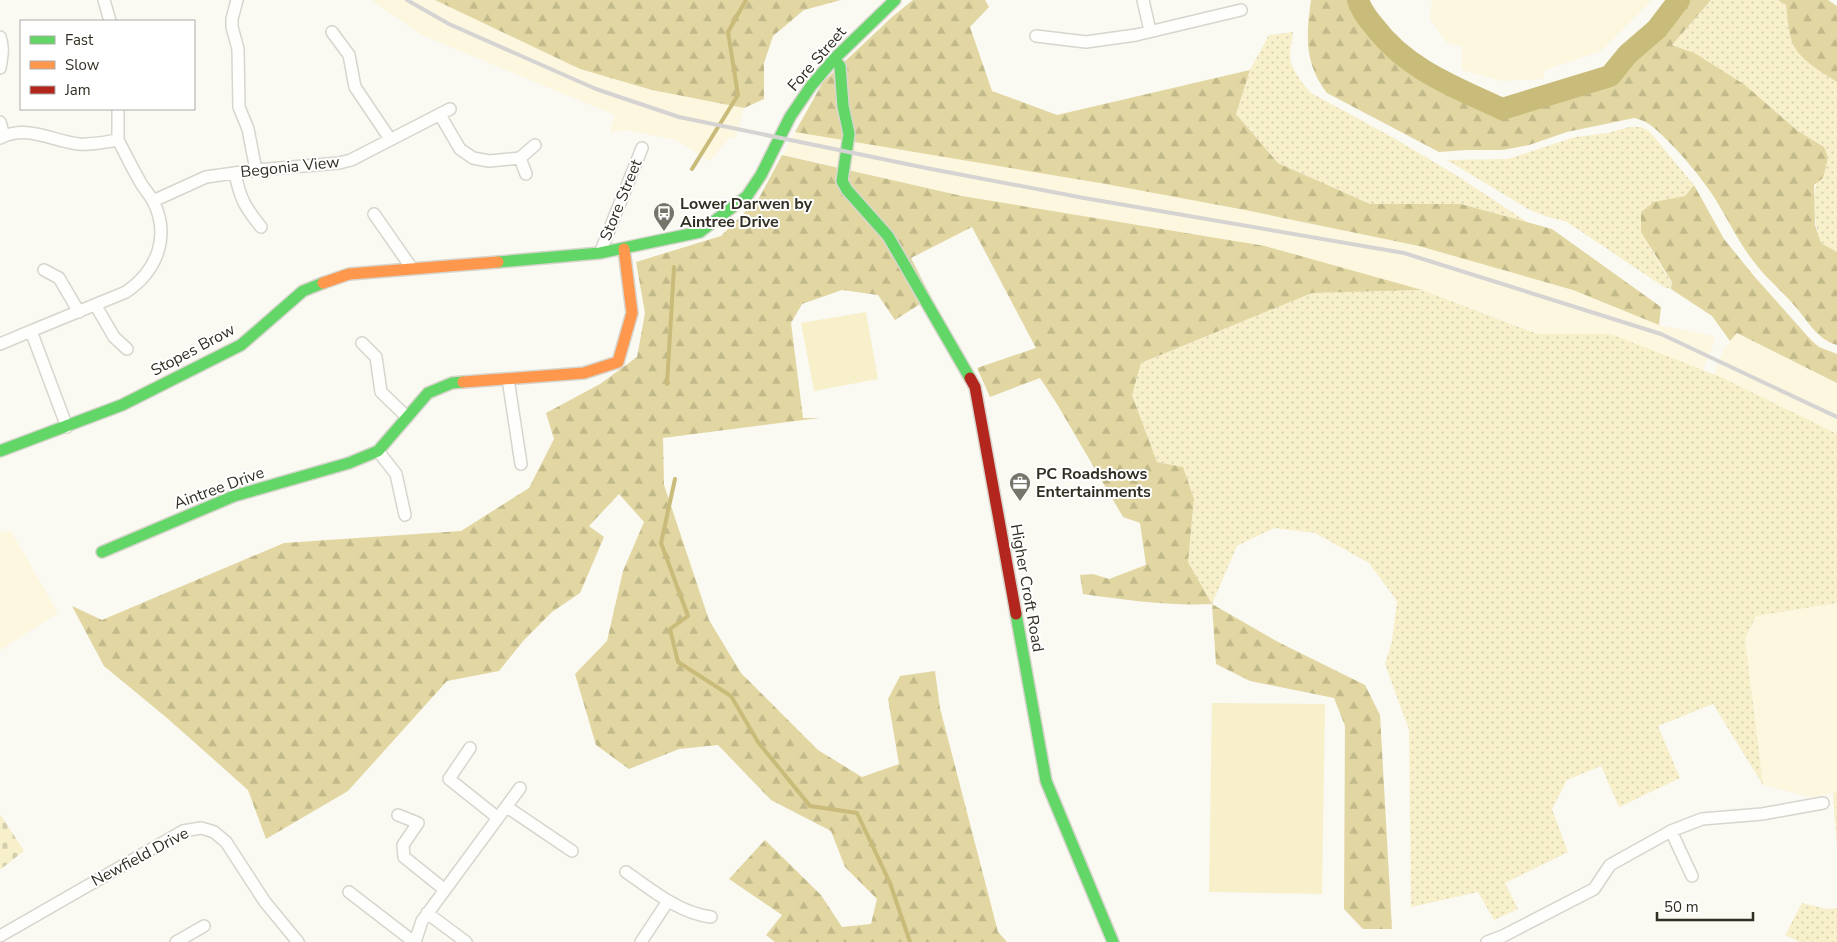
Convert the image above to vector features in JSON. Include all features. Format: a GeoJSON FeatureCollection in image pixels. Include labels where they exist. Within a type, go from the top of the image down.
{"type":"FeatureCollection","features":[{"type":"Feature","properties":{"kind":"street"},"geometry":{"type":"LineString","coordinates":[[104,0],[110,20]]}},
{"type":"Feature","properties":{"kind":"street"},"geometry":{"type":"LineString","coordinates":[[237,0],[232,27],[238,49],[238,107],[248,129],[256,170]]}},
{"type":"Feature","properties":{"kind":"street","name":"Fore Street"},"geometry":{"type":"LineString","coordinates":[[624,249],[700,232],[747,196],[762,175],[790,117],[810,86],[834,59],[895,0]]}},
{"type":"Feature","properties":{"kind":"street"},"geometry":{"type":"LineString","coordinates":[[1143,0],[1150,31]]}},
{"type":"Feature","properties":{"kind":"street"},"geometry":{"type":"LineString","coordinates":[[1036,36],[1086,42],[1136,35],[1241,10]]}},
{"type":"Feature","properties":{"kind":"street"},"geometry":{"type":"LineString","coordinates":[[332,32],[349,56],[355,87],[390,139]]}},
{"type":"Feature","properties":{"kind":"street"},"geometry":{"type":"LineString","coordinates":[[0,37],[3,52],[0,68]]}},
{"type":"Feature","properties":{"kind":"street","name":"Higher Croft Road"},"geometry":{"type":"LineString","coordinates":[[834,59],[840,66],[843,106],[849,134],[842,181],[847,190],[888,236],[975,387],[1046,781],[1113,942]]}},
{"type":"Feature","properties":{"kind":"street","name":"Begonia View"},"geometry":{"type":"LineString","coordinates":[[153,201],[206,177],[256,170],[339,163],[369,151],[450,109]]}},
{"type":"Feature","properties":{"kind":"street"},"geometry":{"type":"LineString","coordinates":[[0,344],[126,292],[149,272],[154,263],[160,245],[160,223],[153,201],[143,187],[118,140],[118,110]]}},
{"type":"Feature","properties":{"kind":"street"},"geometry":{"type":"LineString","coordinates":[[440,115],[460,149],[473,158],[489,161],[520,158],[535,146]]}},
{"type":"Feature","properties":{"kind":"street"},"geometry":{"type":"LineString","coordinates":[[0,122],[2,137],[24,132],[38,133],[67,142],[82,144],[118,140]]}},
{"type":"Feature","properties":{"kind":"street","name":"Store Street"},"geometry":{"type":"LineString","coordinates":[[600,253],[642,148]]}},
{"type":"Feature","properties":{"kind":"street"},"geometry":{"type":"LineString","coordinates":[[520,158],[526,174]]}},
{"type":"Feature","properties":{"kind":"street"},"geometry":{"type":"LineString","coordinates":[[235,173],[242,202],[261,227]]}},
{"type":"Feature","properties":{"kind":"street"},"geometry":{"type":"LineString","coordinates":[[374,214],[411,267]]}},
{"type":"Feature","properties":{"kind":"street","name":"Stopes Brow"},"geometry":{"type":"LineString","coordinates":[[0,450],[67,427],[122,405],[241,345],[304,291],[349,274],[411,267],[600,253],[624,249]]}},
{"type":"Feature","properties":{"kind":"street","name":"Aintree Drive"},"geometry":{"type":"LineString","coordinates":[[102,552],[234,496],[349,463],[378,451],[428,394],[452,383],[584,373],[618,362],[632,314],[624,249]]}},
{"type":"Feature","properties":{"kind":"street"},"geometry":{"type":"LineString","coordinates":[[44,270],[59,278],[79,312]]}},
{"type":"Feature","properties":{"kind":"street"},"geometry":{"type":"LineString","coordinates":[[96,306],[114,337],[127,349]]}},
{"type":"Feature","properties":{"kind":"street"},"geometry":{"type":"LineString","coordinates":[[32,332],[67,427]]}},
{"type":"Feature","properties":{"kind":"street"},"geometry":{"type":"LineString","coordinates":[[362,343],[376,357],[381,392],[407,418]]}},
{"type":"Feature","properties":{"kind":"street"},"geometry":{"type":"LineString","coordinates":[[508,379],[521,464]]}},
{"type":"Feature","properties":{"kind":"street"},"geometry":{"type":"LineString","coordinates":[[378,451],[396,474],[404,515]]}},
{"type":"Feature","properties":{"kind":"street"},"geometry":{"type":"LineString","coordinates":[[470,748],[449,779],[498,818]]}},
{"type":"Feature","properties":{"kind":"street"},"geometry":{"type":"LineString","coordinates":[[349,892],[414,942],[427,913],[520,788]]}},
{"type":"Feature","properties":{"kind":"street"},"geometry":{"type":"LineString","coordinates":[[1487,942],[1503,936],[1594,889],[1610,865],[1671,831],[1702,819],[1762,814],[1822,803]]}},
{"type":"Feature","properties":{"kind":"street"},"geometry":{"type":"LineString","coordinates":[[507,807],[572,851]]}},
{"type":"Feature","properties":{"kind":"street"},"geometry":{"type":"LineString","coordinates":[[398,815],[418,823],[403,845],[404,858],[445,890]]}},
{"type":"Feature","properties":{"kind":"street","name":"Newfield Drive"},"geometry":{"type":"LineString","coordinates":[[0,936],[183,831],[201,828],[214,832],[226,842],[265,902],[298,942]]}},
{"type":"Feature","properties":{"kind":"street"},"geometry":{"type":"LineString","coordinates":[[1671,831],[1692,876]]}},
{"type":"Feature","properties":{"kind":"street"},"geometry":{"type":"LineString","coordinates":[[626,872],[668,901],[699,916],[711,917]]}},
{"type":"Feature","properties":{"kind":"street"},"geometry":{"type":"LineString","coordinates":[[640,942],[668,901]]}},
{"type":"Feature","properties":{"kind":"street"},"geometry":{"type":"LineString","coordinates":[[427,913],[466,942]]}},
{"type":"Feature","properties":{"kind":"street"},"geometry":{"type":"LineString","coordinates":[[176,942],[204,926]]}},
{"type":"Feature","properties":{"kind":"shaded area"},"geometry":{"type":"Polygon","coordinates":[[[371,0],[435,0],[580,69],[652,90],[744,108],[736,138],[730,137],[710,161],[676,140],[626,130],[610,132],[615,115],[422,35],[371,0]]]}},
{"type":"Feature","properties":{"kind":"shaded area"},"geometry":{"type":"Polygon","coordinates":[[[1432,0],[1652,0],[1601,51],[1545,70],[1543,79],[1502,81],[1462,70],[1462,47],[1447,43],[1430,19],[1432,0]]]}},
{"type":"Feature","properties":{"kind":"shaded area"},"geometry":{"type":"Polygon","coordinates":[[[799,125],[1245,210],[1419,246],[1573,290],[1659,325],[1714,336],[1714,343],[1697,384],[1540,334],[1422,290],[962,196],[783,155],[799,125]]]}},
{"type":"Feature","properties":{"kind":"shaded area"},"geometry":{"type":"Polygon","coordinates":[[[1737,333],[1837,383],[1837,453],[1712,379],[1724,349],[1737,333]]]}},
{"type":"Feature","properties":{"kind":"shaded area"},"geometry":{"type":"Polygon","coordinates":[[[0,529],[1,533],[11,531],[58,613],[0,650],[0,529]]]}},
{"type":"Feature","properties":{"kind":"shaded area"},"geometry":{"type":"Polygon","coordinates":[[[1837,603],[1837,792],[1810,797],[1763,785],[1745,639],[1756,616],[1837,603]]]}},
{"type":"Feature","properties":{"kind":"green space"},"geometry":{"type":"Polygon","coordinates":[[[435,0],[841,0],[804,10],[773,36],[764,63],[764,99],[744,108],[652,90],[580,69],[435,0]]]}},
{"type":"Feature","properties":{"kind":"green space"},"geometry":{"type":"Polygon","coordinates":[[[913,0],[985,0],[989,7],[970,27],[992,91],[1057,115],[1250,70],[1236,114],[1278,163],[1370,204],[1461,204],[1552,229],[1661,307],[1659,325],[1573,290],[1419,246],[1245,210],[1106,184],[795,132],[823,82],[892,17],[913,0]]]}},
{"type":"Feature","properties":{"kind":"green space"},"geometry":{"type":"Polygon","coordinates":[[[1311,0],[1347,0],[1366,27],[1383,46],[1398,58],[1430,79],[1501,113],[1612,80],[1685,0],[1711,0],[1672,45],[1696,54],[1745,85],[1798,131],[1824,147],[1828,158],[1823,178],[1814,185],[1815,225],[1821,243],[1837,252],[1837,345],[1823,338],[1812,328],[1798,310],[1758,268],[1702,180],[1674,147],[1648,124],[1634,118],[1567,132],[1529,145],[1503,150],[1439,152],[1327,93],[1314,71],[1308,49],[1311,0]]]}},
{"type":"Feature","properties":{"kind":"green space"},"geometry":{"type":"Polygon","coordinates":[[[1711,0],[1778,0],[1786,5],[1790,33],[1812,65],[1837,82],[1837,252],[1821,243],[1815,218],[1816,183],[1824,147],[1798,131],[1745,85],[1672,45],[1711,0]]]}},
{"type":"Feature","properties":{"kind":"green space"},"geometry":{"type":"Polygon","coordinates":[[[1778,0],[1828,0],[1837,6],[1837,82],[1810,64],[1797,51],[1790,35],[1786,5],[1778,0]]]}},
{"type":"Feature","properties":{"kind":"green space"},"geometry":{"type":"Polygon","coordinates":[[[1293,32],[1290,58],[1300,80],[1311,93],[1392,137],[1459,177],[1527,222],[1461,204],[1370,204],[1278,163],[1236,114],[1250,70],[1269,35],[1293,32]]]}},
{"type":"Feature","properties":{"kind":"green space"},"geometry":{"type":"Polygon","coordinates":[[[1629,127],[1641,127],[1649,131],[1694,185],[1685,196],[1675,198],[1650,248],[1672,283],[1671,289],[1664,287],[1567,222],[1528,209],[1447,160],[1508,159],[1575,137],[1608,133],[1629,127]]]}},
{"type":"Feature","properties":{"kind":"green space"},"geometry":{"type":"Polygon","coordinates":[[[782,155],[962,196],[1265,246],[1422,290],[1312,293],[1141,363],[1132,395],[1157,462],[1183,467],[1194,499],[1188,562],[1212,604],[1163,603],[1083,594],[1080,575],[1093,574],[1109,579],[1146,565],[1140,523],[1123,517],[1040,378],[990,397],[977,368],[1036,348],[972,227],[911,258],[931,297],[895,320],[878,295],[842,290],[802,304],[791,323],[803,418],[819,418],[663,438],[664,485],[709,620],[741,673],[818,750],[862,777],[899,764],[888,699],[900,676],[935,671],[940,708],[998,932],[1007,942],[775,942],[766,935],[782,915],[729,879],[765,840],[821,895],[842,927],[871,924],[877,899],[845,867],[831,831],[771,800],[718,745],[679,749],[629,769],[596,745],[575,674],[607,641],[623,571],[644,522],[619,494],[589,526],[604,537],[580,593],[552,612],[524,640],[499,671],[447,681],[348,791],[266,839],[248,790],[167,718],[104,666],[72,606],[102,620],[284,543],[461,531],[529,488],[554,439],[546,413],[600,384],[637,357],[645,313],[636,262],[721,236],[759,198],[782,155]]]}},
{"type":"Feature","properties":{"kind":"green space"},"geometry":{"type":"Polygon","coordinates":[[[1694,185],[1724,239],[1754,276],[1811,340],[1819,347],[1837,354],[1837,383],[1737,333],[1730,341],[1712,316],[1671,289],[1672,282],[1641,232],[1641,212],[1654,202],[1685,196],[1694,185]]]}},
{"type":"Feature","properties":{"kind":"green space"},"geometry":{"type":"Polygon","coordinates":[[[1422,290],[1538,334],[1611,334],[1723,378],[1837,434],[1837,603],[1756,616],[1745,639],[1763,785],[1713,704],[1658,726],[1680,778],[1619,807],[1601,766],[1567,780],[1552,809],[1568,852],[1505,883],[1518,909],[1494,920],[1478,892],[1411,907],[1409,730],[1385,664],[1392,641],[1397,601],[1369,563],[1315,533],[1274,528],[1237,546],[1212,604],[1188,562],[1194,499],[1183,467],[1157,462],[1132,395],[1141,363],[1312,293],[1422,290]]]}},
{"type":"Feature","properties":{"kind":"green space"},"geometry":{"type":"Polygon","coordinates":[[[866,312],[878,379],[814,391],[801,323],[866,312]]]}},
{"type":"Feature","properties":{"kind":"green space"},"geometry":{"type":"Polygon","coordinates":[[[1212,604],[1278,642],[1365,685],[1380,715],[1392,929],[1363,929],[1344,909],[1345,726],[1334,698],[1250,681],[1216,664],[1212,604]]]}},
{"type":"Feature","properties":{"kind":"green space"},"geometry":{"type":"Polygon","coordinates":[[[1212,703],[1325,704],[1322,894],[1209,892],[1212,703]]]}},
{"type":"Feature","properties":{"kind":"green space"},"geometry":{"type":"Polygon","coordinates":[[[1837,792],[1837,850],[1833,793],[1837,792]]]}},
{"type":"Feature","properties":{"kind":"green space"},"geometry":{"type":"Polygon","coordinates":[[[0,814],[24,851],[1,869],[0,869],[0,814]]]}},
{"type":"Feature","properties":{"kind":"green space"},"geometry":{"type":"Polygon","coordinates":[[[1802,903],[1826,909],[1837,908],[1837,942],[1800,942],[1785,935],[1802,903]]]}},
{"type":"Feature","properties":{"kind":"waterway"},"geometry":{"type":"LineString","coordinates":[[692,169],[738,95],[728,32],[746,0]]}},
{"type":"Feature","properties":{"kind":"waterway"},"geometry":{"type":"LineString","coordinates":[[1358,0],[1369,20],[1401,54],[1432,75],[1502,109],[1610,76],[1628,54],[1657,29],[1679,0]]}},
{"type":"Feature","properties":{"kind":"waterway"},"geometry":{"type":"LineString","coordinates":[[667,384],[674,267]]}},
{"type":"Feature","properties":{"kind":"waterway"},"geometry":{"type":"LineString","coordinates":[[675,479],[661,543],[688,616],[670,629],[678,662],[731,696],[758,742],[810,806],[857,813],[890,883],[910,942]]}},
{"type":"Feature","properties":{"kind":"railway"},"geometry":{"type":"LineString","coordinates":[[407,0],[449,24],[596,89],[679,117],[926,168],[1084,198],[1404,253],[1661,334],[1837,417]]}},
{"type":"Feature","properties":{"kind":"traffic: fast"},"geometry":{"type":"LineString","coordinates":[[498,262],[600,253],[700,232],[747,196],[761,175],[790,117],[811,86],[834,59],[895,0]]}},
{"type":"Feature","properties":{"kind":"traffic: fast"},"geometry":{"type":"LineString","coordinates":[[834,59],[840,66],[843,106],[849,134],[842,181],[847,190],[888,236],[970,378]]}},
{"type":"Feature","properties":{"kind":"traffic: fast"},"geometry":{"type":"LineString","coordinates":[[0,451],[122,405],[241,345],[303,291],[323,283]]}},
{"type":"Feature","properties":{"kind":"traffic: fast"},"geometry":{"type":"LineString","coordinates":[[102,552],[234,496],[349,463],[378,451],[428,393],[452,383],[463,382]]}},
{"type":"Feature","properties":{"kind":"traffic: fast"},"geometry":{"type":"LineString","coordinates":[[1016,614],[1046,781],[1113,942]]}},
{"type":"Feature","properties":{"kind":"traffic: slow"},"geometry":{"type":"LineString","coordinates":[[463,382],[584,373],[618,362],[632,313],[624,249]]}},
{"type":"Feature","properties":{"kind":"traffic: slow"},"geometry":{"type":"LineString","coordinates":[[323,283],[349,274],[498,262]]}},
{"type":"Feature","properties":{"kind":"traffic: jam"},"geometry":{"type":"LineString","coordinates":[[970,378],[975,387],[1016,614]]}},
{"type":"Feature","properties":{"kind":"place","name":"Lower Darwen by Aintree Drive"},"geometry":{"type":"Point","coordinates":[664,232]}},
{"type":"Feature","properties":{"kind":"place","name":"PC Roadshows Entertainments"},"geometry":{"type":"Point","coordinates":[1020,502]}}]}
